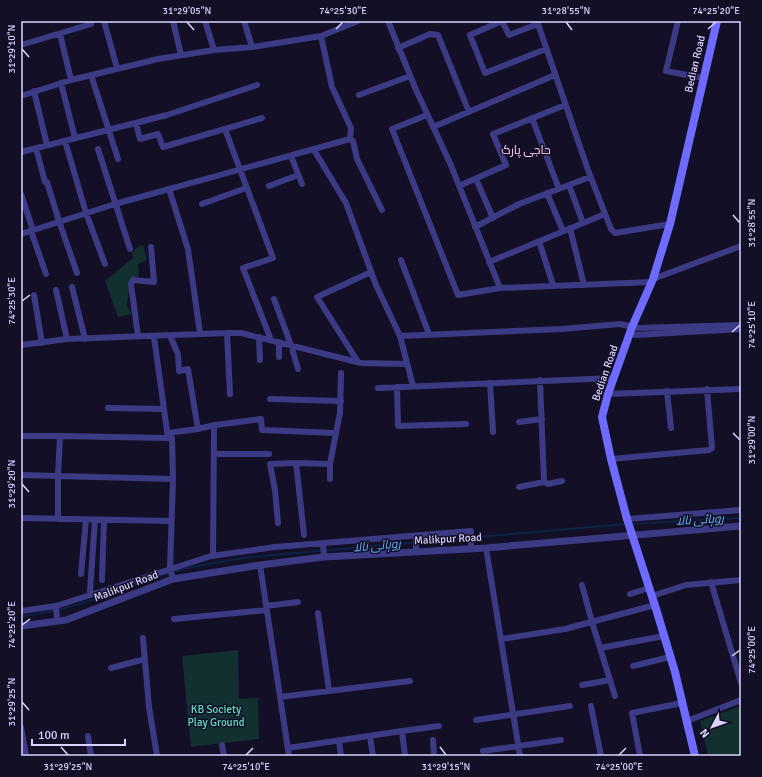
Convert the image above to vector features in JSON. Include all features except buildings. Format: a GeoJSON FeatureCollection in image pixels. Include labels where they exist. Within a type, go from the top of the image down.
{"type":"FeatureCollection","features":[{"type":"Feature","properties":{"kind":"main road","name":"Bedian Road"},"geometry":{"type":"LineString","coordinates":[[695,756],[664,636],[627,521],[602,417],[608,394],[631,330],[653,280],[670,224],[690,141],[702,78],[717,21]]}},
{"type":"Feature","properties":{"kind":"street"},"geometry":{"type":"LineString","coordinates":[[104,21],[117,68]]}},
{"type":"Feature","properties":{"kind":"street"},"geometry":{"type":"LineString","coordinates":[[173,21],[181,55]]}},
{"type":"Feature","properties":{"kind":"street"},"geometry":{"type":"LineString","coordinates":[[205,21],[214,50]]}},
{"type":"Feature","properties":{"kind":"street"},"geometry":{"type":"LineString","coordinates":[[244,21],[252,47]]}},
{"type":"Feature","properties":{"kind":"street"},"geometry":{"type":"LineString","coordinates":[[21,96],[71,80],[117,68],[181,55],[214,50],[252,47],[321,36],[350,22],[358,21]]}},
{"type":"Feature","properties":{"kind":"street"},"geometry":{"type":"LineString","coordinates":[[388,21],[410,76],[459,186],[500,288]]}},
{"type":"Feature","properties":{"kind":"street"},"geometry":{"type":"LineString","coordinates":[[546,49],[485,73],[470,36],[502,21],[509,35],[537,23],[546,49],[554,75],[590,177],[611,229],[615,233],[670,224]]}},
{"type":"Feature","properties":{"kind":"street"},"geometry":{"type":"LineString","coordinates":[[678,21],[666,71],[702,78]]}},
{"type":"Feature","properties":{"kind":"street"},"geometry":{"type":"LineString","coordinates":[[21,45],[92,24]]}},
{"type":"Feature","properties":{"kind":"street"},"geometry":{"type":"LineString","coordinates":[[60,34],[71,80]]}},
{"type":"Feature","properties":{"kind":"street"},"geometry":{"type":"LineString","coordinates":[[398,48],[430,34],[438,36],[469,112]]}},
{"type":"Feature","properties":{"kind":"street"},"geometry":{"type":"LineString","coordinates":[[321,36],[332,87],[351,128],[350,139],[353,141],[357,159],[382,210]]}},
{"type":"Feature","properties":{"kind":"street"},"geometry":{"type":"LineString","coordinates":[[91,75],[118,159]]}},
{"type":"Feature","properties":{"kind":"street"},"geometry":{"type":"LineString","coordinates":[[433,127],[554,75]]}},
{"type":"Feature","properties":{"kind":"street"},"geometry":{"type":"LineString","coordinates":[[359,95],[410,76]]}},
{"type":"Feature","properties":{"kind":"street"},"geometry":{"type":"LineString","coordinates":[[61,83],[75,138]]}},
{"type":"Feature","properties":{"kind":"street"},"geometry":{"type":"LineString","coordinates":[[21,152],[167,115],[257,85]]}},
{"type":"Feature","properties":{"kind":"street"},"geometry":{"type":"LineString","coordinates":[[34,91],[47,145]]}},
{"type":"Feature","properties":{"kind":"street"},"geometry":{"type":"LineString","coordinates":[[459,186],[506,165],[493,134],[565,105]]}},
{"type":"Feature","properties":{"kind":"street"},"geometry":{"type":"LineString","coordinates":[[427,114],[392,129],[458,296],[500,288],[584,285],[653,280],[741,246]]}},
{"type":"Feature","properties":{"kind":"street"},"geometry":{"type":"LineString","coordinates":[[136,123],[140,139],[158,134],[163,147],[262,118]]}},
{"type":"Feature","properties":{"kind":"street"},"geometry":{"type":"LineString","coordinates":[[532,118],[559,189]]}},
{"type":"Feature","properties":{"kind":"street"},"geometry":{"type":"LineString","coordinates":[[225,129],[273,258],[243,268],[271,340]]}},
{"type":"Feature","properties":{"kind":"street"},"geometry":{"type":"LineString","coordinates":[[21,234],[115,204],[240,171],[350,139]]}},
{"type":"Feature","properties":{"kind":"street"},"geometry":{"type":"LineString","coordinates":[[65,141],[86,213],[105,264]]}},
{"type":"Feature","properties":{"kind":"street"},"geometry":{"type":"LineString","coordinates":[[36,148],[58,222],[77,273]]}},
{"type":"Feature","properties":{"kind":"street"},"geometry":{"type":"LineString","coordinates":[[98,149],[130,249]]}},
{"type":"Feature","properties":{"kind":"street"},"geometry":{"type":"LineString","coordinates":[[314,150],[346,202],[371,272],[400,336],[413,386]]}},
{"type":"Feature","properties":{"kind":"street"},"geometry":{"type":"LineString","coordinates":[[291,156],[302,184]]}},
{"type":"Feature","properties":{"kind":"street"},"geometry":{"type":"LineString","coordinates":[[269,186],[298,175]]}},
{"type":"Feature","properties":{"kind":"street"},"geometry":{"type":"LineString","coordinates":[[475,227],[519,204],[590,177]]}},
{"type":"Feature","properties":{"kind":"street"},"geometry":{"type":"LineString","coordinates":[[476,179],[493,218]]}},
{"type":"Feature","properties":{"kind":"street"},"geometry":{"type":"LineString","coordinates":[[569,185],[583,223]]}},
{"type":"Feature","properties":{"kind":"street"},"geometry":{"type":"LineString","coordinates":[[202,204],[246,188]]}},
{"type":"Feature","properties":{"kind":"street"},"geometry":{"type":"LineString","coordinates":[[169,189],[188,249],[200,333]]}},
{"type":"Feature","properties":{"kind":"street"},"geometry":{"type":"LineString","coordinates":[[547,193],[563,232]]}},
{"type":"Feature","properties":{"kind":"street"},"geometry":{"type":"LineString","coordinates":[[21,194],[46,274]]}},
{"type":"Feature","properties":{"kind":"street"},"geometry":{"type":"LineString","coordinates":[[489,262],[605,214]]}},
{"type":"Feature","properties":{"kind":"street"},"geometry":{"type":"LineString","coordinates":[[570,228],[584,285]]}},
{"type":"Feature","properties":{"kind":"street"},"geometry":{"type":"LineString","coordinates":[[539,241],[553,285]]}},
{"type":"Feature","properties":{"kind":"street"},"geometry":{"type":"LineString","coordinates":[[138,336],[131,284],[133,280],[154,282],[151,248]]}},
{"type":"Feature","properties":{"kind":"street"},"geometry":{"type":"LineString","coordinates":[[401,260],[429,334]]}},
{"type":"Feature","properties":{"kind":"street"},"geometry":{"type":"LineString","coordinates":[[358,362],[316,297],[371,272]]}},
{"type":"Feature","properties":{"kind":"street"},"geometry":{"type":"LineString","coordinates":[[72,287],[85,339]]}},
{"type":"Feature","properties":{"kind":"street"},"geometry":{"type":"LineString","coordinates":[[56,290],[67,339]]}},
{"type":"Feature","properties":{"kind":"street"},"geometry":{"type":"LineString","coordinates":[[34,295],[42,343]]}},
{"type":"Feature","properties":{"kind":"street"},"geometry":{"type":"LineString","coordinates":[[274,299],[298,369]]}},
{"type":"Feature","properties":{"kind":"street"},"geometry":{"type":"LineString","coordinates":[[400,336],[562,329],[620,324],[631,330],[741,329]]}},
{"type":"Feature","properties":{"kind":"street"},"geometry":{"type":"LineString","coordinates":[[672,330],[741,325]]}},
{"type":"Feature","properties":{"kind":"street"},"geometry":{"type":"LineString","coordinates":[[21,345],[67,339],[138,336],[154,337],[200,333],[227,333],[271,340],[358,362],[407,364]]}},
{"type":"Feature","properties":{"kind":"street"},"geometry":{"type":"LineString","coordinates":[[227,333],[230,394]]}},
{"type":"Feature","properties":{"kind":"street"},"geometry":{"type":"LineString","coordinates":[[170,336],[178,354],[179,371],[188,369],[198,429]]}},
{"type":"Feature","properties":{"kind":"street"},"geometry":{"type":"LineString","coordinates":[[154,337],[168,435],[172,438],[173,479],[170,568],[173,578]]}},
{"type":"Feature","properties":{"kind":"street"},"geometry":{"type":"LineString","coordinates":[[259,338],[260,360]]}},
{"type":"Feature","properties":{"kind":"street"},"geometry":{"type":"LineString","coordinates":[[279,342],[280,357]]}},
{"type":"Feature","properties":{"kind":"street"},"geometry":{"type":"LineString","coordinates":[[330,479],[330,464],[340,413],[341,373]]}},
{"type":"Feature","properties":{"kind":"street"},"geometry":{"type":"LineString","coordinates":[[378,388],[614,378]]}},
{"type":"Feature","properties":{"kind":"street"},"geometry":{"type":"LineString","coordinates":[[540,380],[544,482]]}},
{"type":"Feature","properties":{"kind":"street"},"geometry":{"type":"LineString","coordinates":[[490,383],[493,432]]}},
{"type":"Feature","properties":{"kind":"street"},"geometry":{"type":"LineString","coordinates":[[397,386],[398,426],[466,424]]}},
{"type":"Feature","properties":{"kind":"street"},"geometry":{"type":"LineString","coordinates":[[608,394],[741,389]]}},
{"type":"Feature","properties":{"kind":"street"},"geometry":{"type":"LineString","coordinates":[[611,459],[709,450],[712,448],[714,444],[707,390]]}},
{"type":"Feature","properties":{"kind":"street"},"geometry":{"type":"LineString","coordinates":[[667,391],[671,428]]}},
{"type":"Feature","properties":{"kind":"street"},"geometry":{"type":"LineString","coordinates":[[270,399],[341,401]]}},
{"type":"Feature","properties":{"kind":"street"},"geometry":{"type":"LineString","coordinates":[[108,408],[164,409]]}},
{"type":"Feature","properties":{"kind":"street"},"geometry":{"type":"LineString","coordinates":[[519,422],[542,419]]}},
{"type":"Feature","properties":{"kind":"street"},"geometry":{"type":"LineString","coordinates":[[21,436],[168,435],[214,427],[215,425],[261,420],[262,430],[336,433]]}},
{"type":"Feature","properties":{"kind":"street"},"geometry":{"type":"LineString","coordinates":[[213,556],[214,427]]}},
{"type":"Feature","properties":{"kind":"street"},"geometry":{"type":"LineString","coordinates":[[58,519],[60,436]]}},
{"type":"Feature","properties":{"kind":"street"},"geometry":{"type":"LineString","coordinates":[[214,454],[269,454]]}},
{"type":"Feature","properties":{"kind":"street"},"geometry":{"type":"LineString","coordinates":[[278,523],[275,490],[270,464],[330,464]]}},
{"type":"Feature","properties":{"kind":"street"},"geometry":{"type":"LineString","coordinates":[[296,464],[304,535]]}},
{"type":"Feature","properties":{"kind":"street"},"geometry":{"type":"LineString","coordinates":[[21,475],[173,479]]}},
{"type":"Feature","properties":{"kind":"street"},"geometry":{"type":"LineString","coordinates":[[519,487],[544,482],[548,484],[562,481]]}},
{"type":"Feature","properties":{"kind":"street"},"geometry":{"type":"LineString","coordinates":[[627,521],[741,510]]}},
{"type":"Feature","properties":{"kind":"street"},"geometry":{"type":"LineString","coordinates":[[21,518],[171,521]]}},
{"type":"Feature","properties":{"kind":"street"},"geometry":{"type":"LineString","coordinates":[[81,574],[86,520]]}},
{"type":"Feature","properties":{"kind":"street"},"geometry":{"type":"LineString","coordinates":[[90,591],[95,520]]}},
{"type":"Feature","properties":{"kind":"street"},"geometry":{"type":"LineString","coordinates":[[102,580],[104,520]]}},
{"type":"Feature","properties":{"kind":"street","name":"Malikpur Road"},"geometry":{"type":"LineString","coordinates":[[21,626],[56,613],[66,620],[173,578],[324,555],[471,546],[486,548],[631,533],[741,526]]}},
{"type":"Feature","properties":{"kind":"street"},"geometry":{"type":"LineString","coordinates":[[21,611],[56,613],[170,568],[213,556],[275,547],[416,538],[471,531],[471,546]]}},
{"type":"Feature","properties":{"kind":"street"},"geometry":{"type":"LineString","coordinates":[[416,538],[416,549]]}},
{"type":"Feature","properties":{"kind":"street"},"geometry":{"type":"LineString","coordinates":[[323,545],[324,555]]}},
{"type":"Feature","properties":{"kind":"street"},"geometry":{"type":"LineString","coordinates":[[486,548],[520,756]]}},
{"type":"Feature","properties":{"kind":"street"},"geometry":{"type":"LineString","coordinates":[[260,565],[289,756]]}},
{"type":"Feature","properties":{"kind":"street"},"geometry":{"type":"LineString","coordinates":[[630,594],[711,582],[741,580]]}},
{"type":"Feature","properties":{"kind":"street"},"geometry":{"type":"LineString","coordinates":[[711,582],[741,683]]}},
{"type":"Feature","properties":{"kind":"street"},"geometry":{"type":"LineString","coordinates":[[582,585],[615,696]]}},
{"type":"Feature","properties":{"kind":"street"},"geometry":{"type":"LineString","coordinates":[[174,619],[266,608],[298,602]]}},
{"type":"Feature","properties":{"kind":"street"},"geometry":{"type":"LineString","coordinates":[[502,639],[548,631],[565,630],[655,605]]}},
{"type":"Feature","properties":{"kind":"street"},"geometry":{"type":"LineString","coordinates":[[318,613],[329,690]]}},
{"type":"Feature","properties":{"kind":"street"},"geometry":{"type":"LineString","coordinates":[[600,648],[664,636]]}},
{"type":"Feature","properties":{"kind":"street"},"geometry":{"type":"LineString","coordinates":[[143,638],[149,706],[157,756]]}},
{"type":"Feature","properties":{"kind":"street"},"geometry":{"type":"LineString","coordinates":[[633,666],[670,657]]}},
{"type":"Feature","properties":{"kind":"street"},"geometry":{"type":"LineString","coordinates":[[111,668],[145,659]]}},
{"type":"Feature","properties":{"kind":"street"},"geometry":{"type":"LineString","coordinates":[[582,685],[610,680]]}},
{"type":"Feature","properties":{"kind":"street"},"geometry":{"type":"LineString","coordinates":[[280,697],[410,681]]}},
{"type":"Feature","properties":{"kind":"street"},"geometry":{"type":"LineString","coordinates":[[687,721],[741,700]]}},
{"type":"Feature","properties":{"kind":"street"},"geometry":{"type":"LineString","coordinates":[[640,756],[632,713],[682,703]]}},
{"type":"Feature","properties":{"kind":"street"},"geometry":{"type":"LineString","coordinates":[[476,720],[570,706]]}},
{"type":"Feature","properties":{"kind":"street"},"geometry":{"type":"LineString","coordinates":[[592,706],[601,756]]}},
{"type":"Feature","properties":{"kind":"street"},"geometry":{"type":"LineString","coordinates":[[288,748],[439,726]]}},
{"type":"Feature","properties":{"kind":"street"},"geometry":{"type":"LineString","coordinates":[[21,727],[26,756]]}},
{"type":"Feature","properties":{"kind":"street"},"geometry":{"type":"LineString","coordinates":[[402,731],[405,756]]}},
{"type":"Feature","properties":{"kind":"street"},"geometry":{"type":"LineString","coordinates":[[88,736],[91,756]]}},
{"type":"Feature","properties":{"kind":"street"},"geometry":{"type":"LineString","coordinates":[[370,736],[373,756]]}},
{"type":"Feature","properties":{"kind":"street"},"geometry":{"type":"LineString","coordinates":[[433,740],[434,756]]}},
{"type":"Feature","properties":{"kind":"street"},"geometry":{"type":"LineString","coordinates":[[484,751],[561,740]]}},
{"type":"Feature","properties":{"kind":"street"},"geometry":{"type":"LineString","coordinates":[[339,741],[342,756]]}},
{"type":"Feature","properties":{"kind":"street"},"geometry":{"type":"LineString","coordinates":[[222,745],[224,756]]}},
{"type":"Feature","properties":{"kind":"green space"},"geometry":{"type":"Polygon","coordinates":[[[143,245],[147,260],[138,264],[139,277],[132,278],[128,286],[127,306],[132,314],[118,317],[105,281],[133,258],[132,252],[139,246],[143,245]]]}},
{"type":"Feature","properties":{"kind":"green space","name":"KB Society Play Ground"},"geometry":{"type":"Polygon","coordinates":[[[238,650],[239,699],[258,698],[259,739],[191,747],[182,656],[238,650]]]}},
{"type":"Feature","properties":{"kind":"green space"},"geometry":{"type":"Polygon","coordinates":[[[741,706],[741,756],[708,756],[700,721],[741,706]]]}},
{"type":"Feature","properties":{"kind":"waterway","name":"روہائی نالا"},"geometry":{"type":"LineString","coordinates":[[630,524],[741,518]]}},
{"type":"Feature","properties":{"kind":"waterway","name":"روہائی نالا"},"geometry":{"type":"LineString","coordinates":[[21,616],[40,614],[78,605],[179,570],[250,557],[626,524]]}},
{"type":"Feature","properties":{"kind":"district","name":"حاجی پارک"},"geometry":{"type":"Point","coordinates":[526,150]}}]}
